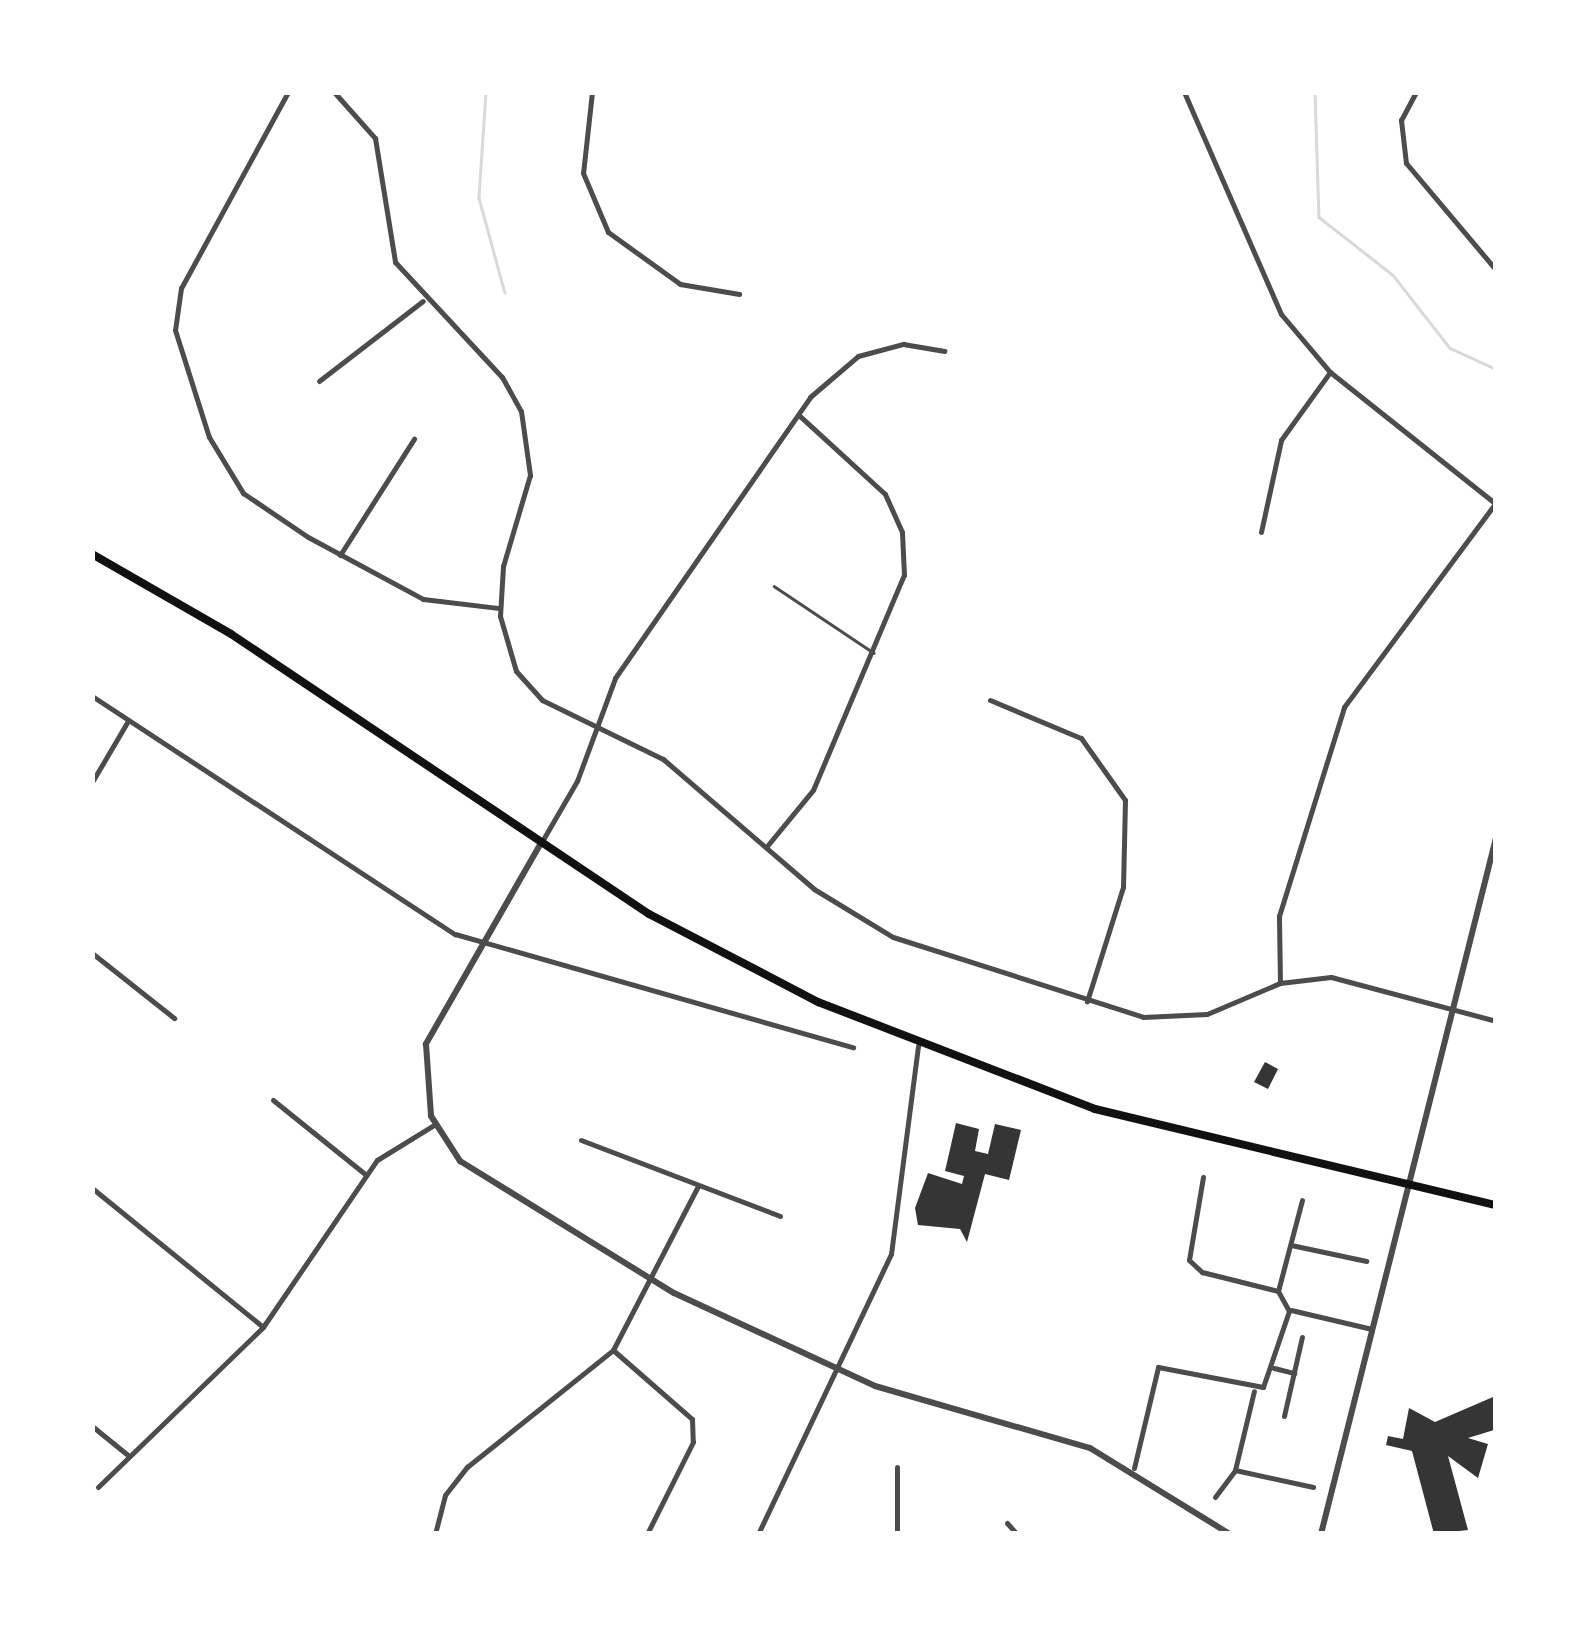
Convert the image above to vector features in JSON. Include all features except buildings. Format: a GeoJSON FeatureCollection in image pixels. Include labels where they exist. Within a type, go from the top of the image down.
{"type":"FeatureCollection","features":[{"type":"Feature","properties":{"kind":"main road"},"geometry":{"type":"LineString","coordinates":[[92,554],[231,634],[541,843],[700,942],[918,1046],[1131,1119],[1496,1205]]}},
{"type":"Feature","properties":{"kind":"street"},"geometry":{"type":"LineString","coordinates":[[288,92],[180,288],[175,330],[230,478],[340,555],[423,599],[500,608]]}},
{"type":"Feature","properties":{"kind":"street"},"geometry":{"type":"LineString","coordinates":[[334,92],[375,138],[388,248],[423,302],[502,376],[528,435],[528,489],[500,608],[528,687],[679,770],[767,846],[874,928],[1087,1002],[1176,1019],[1280,983],[1343,978],[1496,1021]]}},
{"type":"Feature","properties":{"kind":"street"},"geometry":{"type":"LineString","coordinates":[[592,92],[583,173],[608,232],[680,284],[739,294]]}},
{"type":"Feature","properties":{"kind":"street"},"geometry":{"type":"LineString","coordinates":[[1184,92],[1257,273],[1330,372],[1495,503],[1344,707],[1279,916],[1280,983]]}},
{"type":"Feature","properties":{"kind":"street"},"geometry":{"type":"LineString","coordinates":[[1416,92],[1401,120],[1406,163],[1496,270]]}},
{"type":"Feature","properties":{"kind":"street"},"geometry":{"type":"LineString","coordinates":[[320,381],[423,302]]}},
{"type":"Feature","properties":{"kind":"street"},"geometry":{"type":"LineString","coordinates":[[944,351],[903,344],[858,356],[821,383],[621,669],[541,843],[478,943],[426,1044],[434,1125],[474,1172],[652,1280],[837,1370],[1134,1468],[1230,1534]]}},
{"type":"Feature","properties":{"kind":"street"},"geometry":{"type":"LineString","coordinates":[[1262,532],[1281,440],[1330,372]]}},
{"type":"Feature","properties":{"kind":"street"},"geometry":{"type":"LineString","coordinates":[[767,846],[813,790],[904,575],[898,519],[874,482],[800,416]]}},
{"type":"Feature","properties":{"kind":"street"},"geometry":{"type":"LineString","coordinates":[[340,555],[414,440]]}},
{"type":"Feature","properties":{"kind":"street"},"geometry":{"type":"LineString","coordinates":[[92,696],[412,912],[478,943],[853,1047]]}},
{"type":"Feature","properties":{"kind":"street"},"geometry":{"type":"LineString","coordinates":[[990,700],[1082,738],[1125,800],[1123,887],[1087,1002]]}},
{"type":"Feature","properties":{"kind":"street"},"geometry":{"type":"LineString","coordinates":[[92,782],[128,721]]}},
{"type":"Feature","properties":{"kind":"street"},"geometry":{"type":"LineString","coordinates":[[1322,1534],[1410,1185],[1449,1010],[1496,838]]}},
{"type":"Feature","properties":{"kind":"street"},"geometry":{"type":"LineString","coordinates":[[92,953],[174,1018]]}},
{"type":"Feature","properties":{"kind":"street"},"geometry":{"type":"LineString","coordinates":[[758,1534],[891,1254],[918,1046]]}},
{"type":"Feature","properties":{"kind":"street"},"geometry":{"type":"LineString","coordinates":[[272,1100],[365,1174]]}},
{"type":"Feature","properties":{"kind":"street"},"geometry":{"type":"LineString","coordinates":[[98,1487],[263,1328],[365,1174],[434,1125]]}},
{"type":"Feature","properties":{"kind":"street"},"geometry":{"type":"LineString","coordinates":[[581,1140],[780,1216]]}},
{"type":"Feature","properties":{"kind":"street"},"geometry":{"type":"LineString","coordinates":[[1203,1177],[1189,1260],[1202,1272],[1278,1291]]}},
{"type":"Feature","properties":{"kind":"street"},"geometry":{"type":"LineString","coordinates":[[435,1534],[445,1495],[467,1467],[613,1350],[698,1186]]}},
{"type":"Feature","properties":{"kind":"street"},"geometry":{"type":"LineString","coordinates":[[92,1188],[263,1328]]}},
{"type":"Feature","properties":{"kind":"street"},"geometry":{"type":"LineString","coordinates":[[1215,1497],[1234,1470],[1254,1390],[1274,1368],[1289,1311],[1278,1291],[1302,1200]]}},
{"type":"Feature","properties":{"kind":"street"},"geometry":{"type":"LineString","coordinates":[[1290,1245],[1366,1261]]}},
{"type":"Feature","properties":{"kind":"street"},"geometry":{"type":"LineString","coordinates":[[1289,1311],[1375,1329]]}},
{"type":"Feature","properties":{"kind":"street"},"geometry":{"type":"LineString","coordinates":[[1284,1416],[1302,1337]]}},
{"type":"Feature","properties":{"kind":"street"},"geometry":{"type":"LineString","coordinates":[[613,1350],[692,1419],[694,1442],[647,1534]]}},
{"type":"Feature","properties":{"kind":"street"},"geometry":{"type":"LineString","coordinates":[[1134,1468],[1158,1367],[1254,1390]]}},
{"type":"Feature","properties":{"kind":"street"},"geometry":{"type":"LineString","coordinates":[[1274,1368],[1294,1373]]}},
{"type":"Feature","properties":{"kind":"street"},"geometry":{"type":"LineString","coordinates":[[92,1426],[128,1456]]}},
{"type":"Feature","properties":{"kind":"street"},"geometry":{"type":"LineString","coordinates":[[897,1534],[898,1467]]}},
{"type":"Feature","properties":{"kind":"street"},"geometry":{"type":"LineString","coordinates":[[1234,1470],[1313,1487]]}},
{"type":"Feature","properties":{"kind":"street"},"geometry":{"type":"LineString","coordinates":[[1007,1524],[1017,1534]]}},
{"type":"Feature","properties":{"kind":"lane"},"geometry":{"type":"LineString","coordinates":[[774,586],[874,653]]}},
{"type":"Feature","properties":{"kind":"waterway"},"geometry":{"type":"LineString","coordinates":[[486,92],[479,198],[505,293]]}},
{"type":"Feature","properties":{"kind":"waterway"},"geometry":{"type":"LineString","coordinates":[[1315,92],[1319,217],[1393,275],[1450,348],[1496,369]]}}]}
